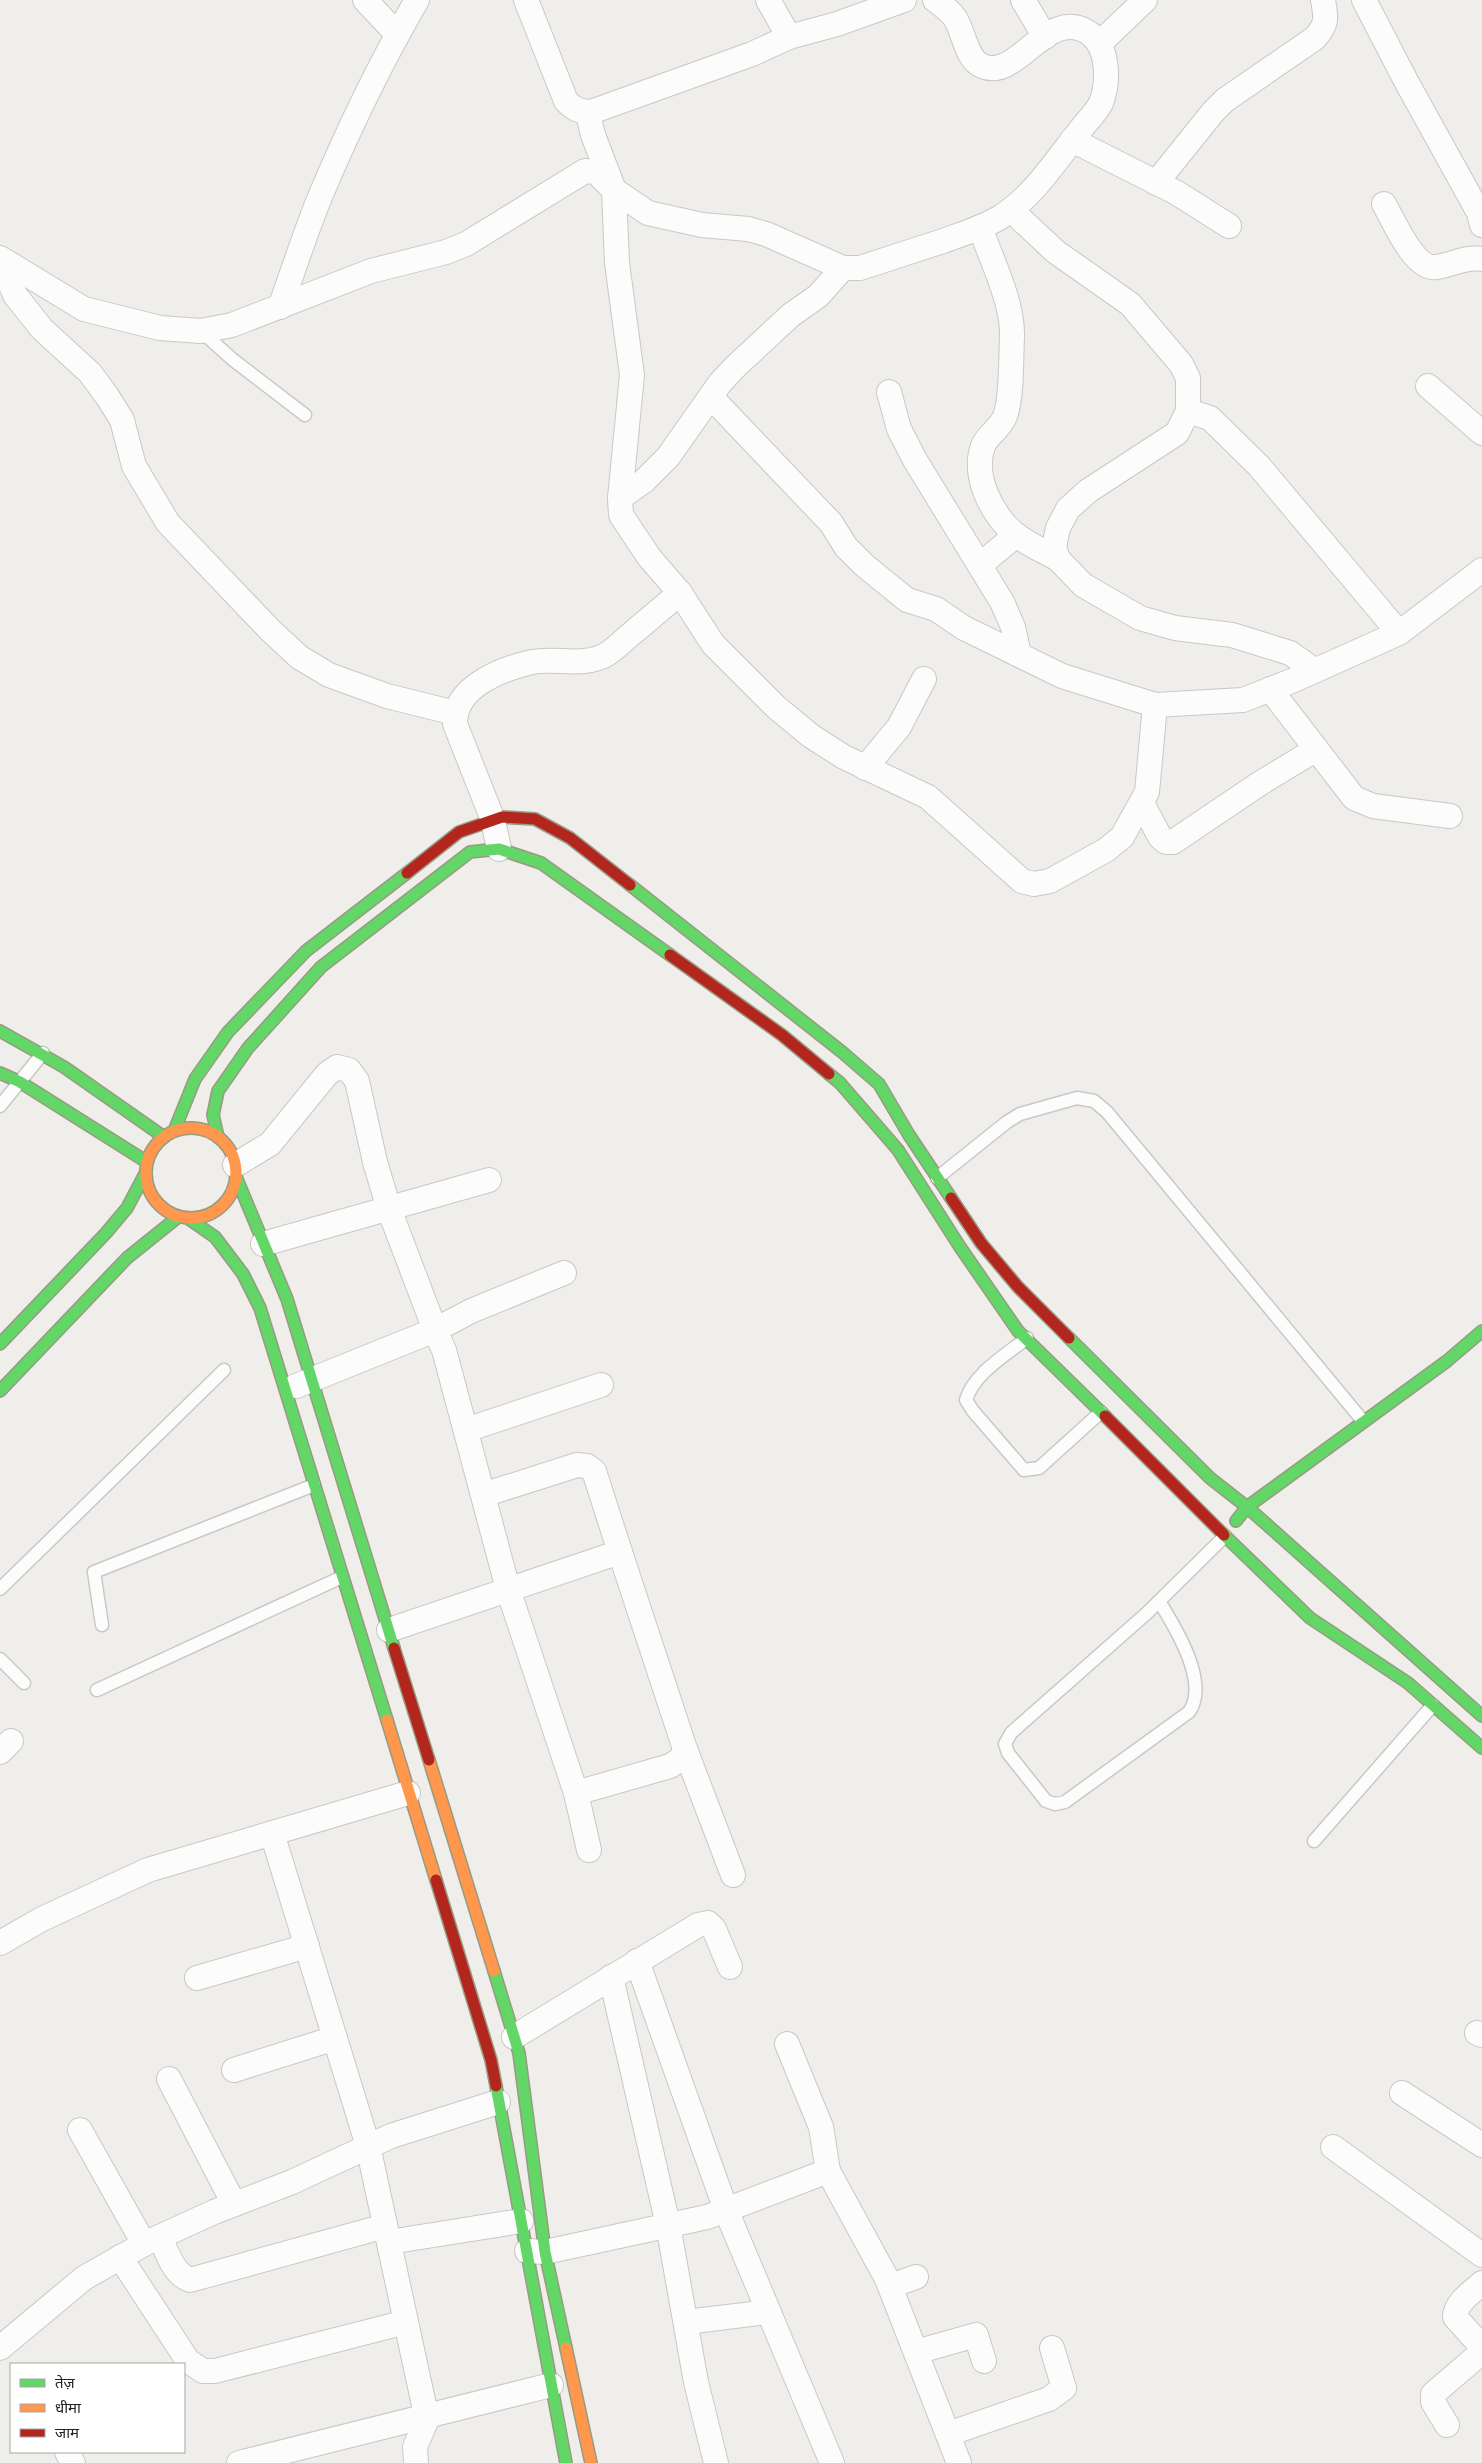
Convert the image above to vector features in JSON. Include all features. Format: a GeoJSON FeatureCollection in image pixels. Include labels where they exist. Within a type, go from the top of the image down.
{"type":"FeatureCollection","features":[{"type":"Feature","properties":{"kind":"street"},"geometry":{"type":"LineString","coordinates":[[365,0],[397,34]]}},
{"type":"Feature","properties":{"kind":"street"},"geometry":{"type":"LineString","coordinates":[[280,307],[321,194],[362,102],[417,0]]}},
{"type":"Feature","properties":{"kind":"street"},"geometry":{"type":"LineString","coordinates":[[526,0],[566,101],[573,108],[581,112],[591,112],[752,54],[789,37],[846,22],[904,0]]}},
{"type":"Feature","properties":{"kind":"street"},"geometry":{"type":"LineString","coordinates":[[768,0],[789,37]]}},
{"type":"Feature","properties":{"kind":"street"},"geometry":{"type":"LineString","coordinates":[[0,259],[84,308],[160,328],[201,331],[232,325],[371,271],[446,252],[466,244],[585,171],[596,172],[614,190],[648,213],[702,225],[766,234],[843,268],[860,268],[980,227],[1012,210],[1047,172],[1100,105],[1105,92],[1104,53],[1100,43],[1081,28],[1069,26],[1054,30],[1008,63],[988,69],[979,65],[970,54],[955,18],[935,0]]}},
{"type":"Feature","properties":{"kind":"street"},"geometry":{"type":"LineString","coordinates":[[1023,0],[1045,37]]}},
{"type":"Feature","properties":{"kind":"street"},"geometry":{"type":"LineString","coordinates":[[1100,43],[1145,0]]}},
{"type":"Feature","properties":{"kind":"street"},"geometry":{"type":"LineString","coordinates":[[1156,183],[1213,112],[1225,100],[1315,38],[1324,28],[1326,18],[1323,0]]}},
{"type":"Feature","properties":{"kind":"street"},"geometry":{"type":"LineString","coordinates":[[1364,0],[1406,81],[1479,212],[1482,226],[1482,259],[1467,258],[1436,268],[1425,266],[1415,258],[1384,204]]}},
{"type":"Feature","properties":{"kind":"street"},"geometry":{"type":"LineString","coordinates":[[591,112],[589,118],[593,135],[614,190],[617,264],[632,375],[620,498],[621,515],[649,557],[680,593],[713,644],[776,707],[811,736],[844,758],[928,797],[1022,881],[1034,884],[1050,881],[1106,850],[1122,837],[1147,792],[1150,780],[1155,705]]}},
{"type":"Feature","properties":{"kind":"street"},"geometry":{"type":"LineString","coordinates":[[1072,140],[1156,183],[1229,226]]}},
{"type":"Feature","properties":{"kind":"street"},"geometry":{"type":"LineString","coordinates":[[1012,210],[1056,252],[1130,304],[1181,364],[1188,378],[1188,411],[1177,433],[1088,491],[1068,509],[1058,528],[1054,547],[1058,559]]}},
{"type":"Feature","properties":{"kind":"street"},"geometry":{"type":"LineString","coordinates":[[980,227],[1008,308],[1012,335],[1008,406],[1000,424],[984,444],[981,453],[982,478],[985,492],[998,515],[1016,535],[1058,559],[1083,585],[1140,618],[1175,628],[1232,635],[1290,653],[1314,670]]}},
{"type":"Feature","properties":{"kind":"street"},"geometry":{"type":"LineString","coordinates":[[0,259],[16,295],[42,329],[90,373],[108,396],[122,420],[134,466],[168,522],[270,630],[299,657],[329,675],[387,696],[457,725]]}},
{"type":"Feature","properties":{"kind":"street"},"geometry":{"type":"LineString","coordinates":[[620,498],[644,481],[662,463],[711,396],[736,366],[791,315],[818,296],[843,268]]}},
{"type":"Feature","properties":{"kind":"street"},"geometry":{"type":"LineString","coordinates":[[1428,386],[1482,433]]}},
{"type":"Feature","properties":{"kind":"street"},"geometry":{"type":"LineString","coordinates":[[889,392],[899,429],[915,460],[1002,602],[1013,627],[1019,655]]}},
{"type":"Feature","properties":{"kind":"street"},"geometry":{"type":"LineString","coordinates":[[711,396],[831,522],[846,547],[864,565],[907,600],[936,609],[964,628],[1062,676],[1155,705],[1243,700],[1270,689],[1399,633],[1482,570]]}},
{"type":"Feature","properties":{"kind":"street"},"geometry":{"type":"LineString","coordinates":[[1188,411],[1210,418],[1259,466],[1399,633]]}},
{"type":"Feature","properties":{"kind":"street"},"geometry":{"type":"LineString","coordinates":[[980,565],[1016,535]]}},
{"type":"Feature","properties":{"kind":"street"},"geometry":{"type":"LineString","coordinates":[[499,849],[493,820],[457,725],[459,703],[471,689],[484,680],[532,662],[576,662],[606,655],[680,593]]}},
{"type":"Feature","properties":{"kind":"street"},"geometry":{"type":"LineString","coordinates":[[865,768],[899,727],[924,679]]}},
{"type":"Feature","properties":{"kind":"street"},"geometry":{"type":"LineString","coordinates":[[1270,689],[1315,750],[1354,798],[1362,803],[1373,806],[1450,816]]}},
{"type":"Feature","properties":{"kind":"street"},"geometry":{"type":"LineString","coordinates":[[1142,803],[1160,837],[1166,842],[1173,842],[1252,788],[1315,750]]}},
{"type":"Feature","properties":{"kind":"street"},"geometry":{"type":"LineString","coordinates":[[0,1344],[106,1233],[126,1208],[156,1145],[169,1134],[195,1079],[228,1032],[306,951],[459,832],[502,817],[535,819],[570,838],[842,1052],[879,1084],[937,1178],[981,1243],[1018,1287],[1210,1478],[1247,1507],[1482,1716]]}},
{"type":"Feature","properties":{"kind":"street"},"geometry":{"type":"LineString","coordinates":[[566,2463],[551,2385],[536,2252],[519,2053],[287,1299],[263,1244],[235,1171],[232,1154],[218,1137],[213,1115],[218,1091],[248,1048],[321,968],[470,852],[499,849],[541,863],[782,1034],[840,1083],[898,1150],[960,1247],[1018,1330],[1310,1618],[1408,1683],[1482,1748]]}},
{"type":"Feature","properties":{"kind":"street"},"geometry":{"type":"LineString","coordinates":[[0,1031],[78,1073],[169,1134],[197,1128],[218,1137]]}},
{"type":"Feature","properties":{"kind":"street"},"geometry":{"type":"LineString","coordinates":[[0,1391],[128,1258],[183,1218],[211,1213],[221,1207],[233,1188],[235,1171],[270,1144],[326,1074],[337,1067],[349,1070],[357,1080],[375,1162],[389,1209],[444,1350],[508,1589],[576,1793],[589,1850]]}},
{"type":"Feature","properties":{"kind":"street"},"geometry":{"type":"LineString","coordinates":[[0,1073],[20,1082],[146,1167],[149,1189],[158,1204],[215,1237],[243,1274],[260,1308],[491,2060],[521,2221],[536,2252],[591,2463]]}},
{"type":"Feature","properties":{"kind":"street"},"geometry":{"type":"LineString","coordinates":[[263,1244],[489,1180]]}},
{"type":"Feature","properties":{"kind":"street"},"geometry":{"type":"LineString","coordinates":[[285,1390],[435,1330],[471,1311],[564,1273]]}},
{"type":"Feature","properties":{"kind":"street"},"geometry":{"type":"LineString","coordinates":[[1225,1536],[1247,1507],[1447,1361],[1482,1331]]}},
{"type":"Feature","properties":{"kind":"street"},"geometry":{"type":"LineString","coordinates":[[466,1430],[601,1385]]}},
{"type":"Feature","properties":{"kind":"street"},"geometry":{"type":"LineString","coordinates":[[483,1495],[577,1465],[587,1466],[594,1472],[685,1749],[733,1876]]}},
{"type":"Feature","properties":{"kind":"street"},"geometry":{"type":"LineString","coordinates":[[389,1630],[620,1552]]}},
{"type":"Feature","properties":{"kind":"street"},"geometry":{"type":"LineString","coordinates":[[576,1793],[670,1766],[680,1759],[685,1749]]}},
{"type":"Feature","properties":{"kind":"street"},"geometry":{"type":"LineString","coordinates":[[0,1942],[50,1915],[148,1870],[408,1793]]}},
{"type":"Feature","properties":{"kind":"street"},"geometry":{"type":"LineString","coordinates":[[272,1833],[368,2146],[428,2419],[415,2447],[416,2463]]}},
{"type":"Feature","properties":{"kind":"street"},"geometry":{"type":"LineString","coordinates":[[514,2037],[698,1925],[708,1923],[714,1929],[730,1967]]}},
{"type":"Feature","properties":{"kind":"street"},"geometry":{"type":"LineString","coordinates":[[197,1978],[307,1946]]}},
{"type":"Feature","properties":{"kind":"street"},"geometry":{"type":"LineString","coordinates":[[637,1961],[726,2210],[832,2463]]}},
{"type":"Feature","properties":{"kind":"street"},"geometry":{"type":"LineString","coordinates":[[612,1977],[668,2225],[696,2382],[716,2463]]}},
{"type":"Feature","properties":{"kind":"street"},"geometry":{"type":"LineString","coordinates":[[234,2070],[335,2038]]}},
{"type":"Feature","properties":{"kind":"street"},"geometry":{"type":"LineString","coordinates":[[787,2044],[821,2128],[828,2171],[890,2286],[958,2463]]}},
{"type":"Feature","properties":{"kind":"street"},"geometry":{"type":"LineString","coordinates":[[170,2079],[234,2204]]}},
{"type":"Feature","properties":{"kind":"street"},"geometry":{"type":"LineString","coordinates":[[1402,2092],[1482,2145]]}},
{"type":"Feature","properties":{"kind":"street"},"geometry":{"type":"LineString","coordinates":[[0,2348],[84,2278],[152,2240],[234,2204],[292,2182],[368,2146],[426,2124],[498,2102]]}},
{"type":"Feature","properties":{"kind":"street"},"geometry":{"type":"LineString","coordinates":[[80,2130],[152,2240],[182,2277],[190,2280],[387,2234],[521,2221]]}},
{"type":"Feature","properties":{"kind":"street"},"geometry":{"type":"LineString","coordinates":[[1333,2147],[1482,2255]]}},
{"type":"Feature","properties":{"kind":"street"},"geometry":{"type":"LineString","coordinates":[[536,2252],[707,2217],[828,2171]]}},
{"type":"Feature","properties":{"kind":"street"},"geometry":{"type":"LineString","coordinates":[[120,2257],[188,2361],[203,2371],[214,2371],[406,2322]]}},
{"type":"Feature","properties":{"kind":"street"},"geometry":{"type":"LineString","coordinates":[[890,2286],[916,2277]]}},
{"type":"Feature","properties":{"kind":"street"},"geometry":{"type":"LineString","coordinates":[[1482,2282],[1455,2310],[1454,2317],[1482,2347]]}},
{"type":"Feature","properties":{"kind":"street"},"geometry":{"type":"LineString","coordinates":[[686,2322],[768,2312]]}},
{"type":"Feature","properties":{"kind":"street"},"geometry":{"type":"LineString","coordinates":[[916,2352],[976,2335],[984,2361]]}},
{"type":"Feature","properties":{"kind":"street"},"geometry":{"type":"LineString","coordinates":[[948,2434],[1049,2399],[1064,2388],[1052,2348]]}},
{"type":"Feature","properties":{"kind":"street"},"geometry":{"type":"LineString","coordinates":[[1447,2425],[1433,2402],[1433,2394],[1482,2352]]}},
{"type":"Feature","properties":{"kind":"street"},"geometry":{"type":"LineString","coordinates":[[239,2463],[551,2385]]}},
{"type":"Feature","properties":{"kind":"lane"},"geometry":{"type":"LineString","coordinates":[[201,331],[232,359],[304,415]]}},
{"type":"Feature","properties":{"kind":"lane"},"geometry":{"type":"LineString","coordinates":[[0,1106],[43,1053]]}},
{"type":"Feature","properties":{"kind":"lane"},"geometry":{"type":"LineString","coordinates":[[937,1178],[1007,1122],[1020,1114],[1077,1098],[1094,1102],[1107,1112],[1363,1422]]}},
{"type":"Feature","properties":{"kind":"lane"},"geometry":{"type":"LineString","coordinates":[[1027,1338],[984,1373],[970,1388],[966,1400],[973,1411],[1024,1470],[1039,1468],[1101,1412]]}},
{"type":"Feature","properties":{"kind":"lane"},"geometry":{"type":"LineString","coordinates":[[0,1589],[224,1370]]}},
{"type":"Feature","properties":{"kind":"lane"},"geometry":{"type":"LineString","coordinates":[[102,1625],[94,1572],[314,1485]]}},
{"type":"Feature","properties":{"kind":"lane"},"geometry":{"type":"LineString","coordinates":[[1159,1601],[1186,1647],[1197,1694],[1194,1705],[1189,1712],[1065,1802],[1055,1804],[1046,1801],[1008,1753],[1005,1744],[1011,1733],[1159,1601],[1225,1536]]}},
{"type":"Feature","properties":{"kind":"lane"},"geometry":{"type":"LineString","coordinates":[[97,1690],[342,1578]]}},
{"type":"Feature","properties":{"kind":"lane"},"geometry":{"type":"LineString","coordinates":[[0,1659],[24,1683]]}},
{"type":"Feature","properties":{"kind":"lane"},"geometry":{"type":"LineString","coordinates":[[1314,1841],[1433,1705]]}},
{"type":"Feature","properties":{"kind":"traffic: fast"},"geometry":{"type":"LineString","coordinates":[[218,1137],[213,1115],[218,1091],[248,1048],[321,967],[470,852],[499,849],[541,863],[670,955]]}},
{"type":"Feature","properties":{"kind":"traffic: fast"},"geometry":{"type":"LineString","coordinates":[[174,1131],[195,1079],[228,1032],[306,951],[407,873]]}},
{"type":"Feature","properties":{"kind":"traffic: fast"},"geometry":{"type":"LineString","coordinates":[[630,885],[842,1052],[879,1084],[909,1135],[951,1198]]}},
{"type":"Feature","properties":{"kind":"traffic: fast"},"geometry":{"type":"LineString","coordinates":[[0,1031],[64,1067],[164,1137]]}},
{"type":"Feature","properties":{"kind":"traffic: fast"},"geometry":{"type":"LineString","coordinates":[[0,1073],[20,1082],[147,1162]]}},
{"type":"Feature","properties":{"kind":"traffic: fast"},"geometry":{"type":"LineString","coordinates":[[829,1074],[840,1083],[898,1150],[960,1247],[1018,1331],[1105,1416]]}},
{"type":"Feature","properties":{"kind":"traffic: fast"},"geometry":{"type":"LineString","coordinates":[[0,1344],[106,1233],[127,1208],[146,1172]]}},
{"type":"Feature","properties":{"kind":"traffic: fast"},"geometry":{"type":"LineString","coordinates":[[236,1177],[287,1299],[394,1648]]}},
{"type":"Feature","properties":{"kind":"traffic: fast"},"geometry":{"type":"LineString","coordinates":[[0,1391],[127,1258],[178,1217]]}},
{"type":"Feature","properties":{"kind":"traffic: fast"},"geometry":{"type":"LineString","coordinates":[[189,1219],[215,1237],[243,1274],[260,1308],[387,1720]]}},
{"type":"Feature","properties":{"kind":"traffic: fast"},"geometry":{"type":"LineString","coordinates":[[1236,1521],[1247,1507],[1447,1361],[1482,1331]]}},
{"type":"Feature","properties":{"kind":"traffic: fast"},"geometry":{"type":"LineString","coordinates":[[1069,1338],[1210,1478],[1247,1507],[1482,1716]]}},
{"type":"Feature","properties":{"kind":"traffic: fast"},"geometry":{"type":"LineString","coordinates":[[1224,1535],[1310,1618],[1408,1683],[1482,1748]]}},
{"type":"Feature","properties":{"kind":"traffic: fast"},"geometry":{"type":"LineString","coordinates":[[494,1971],[519,2053],[545,2252],[566,2348]]}},
{"type":"Feature","properties":{"kind":"traffic: fast"},"geometry":{"type":"LineString","coordinates":[[496,2086],[566,2463]]}},
{"type":"Feature","properties":{"kind":"traffic: slow"},"geometry":{"type":"LineString","coordinates":[[191,1128],[208,1132],[223,1141],[232,1156],[236,1173],[232,1190],[223,1205],[208,1214],[191,1218],[174,1214],[159,1205],[150,1190],[146,1173],[150,1156],[159,1141],[174,1132],[191,1128]]}},
{"type":"Feature","properties":{"kind":"traffic: slow"},"geometry":{"type":"LineString","coordinates":[[387,1720],[436,1880]]}},
{"type":"Feature","properties":{"kind":"traffic: slow"},"geometry":{"type":"LineString","coordinates":[[429,1760],[494,1971]]}},
{"type":"Feature","properties":{"kind":"traffic: slow"},"geometry":{"type":"LineString","coordinates":[[566,2348],[591,2463]]}},
{"type":"Feature","properties":{"kind":"traffic: jam"},"geometry":{"type":"LineString","coordinates":[[407,873],[459,832],[502,817],[535,819],[570,838],[630,885]]}},
{"type":"Feature","properties":{"kind":"traffic: jam"},"geometry":{"type":"LineString","coordinates":[[670,955],[782,1035],[829,1074]]}},
{"type":"Feature","properties":{"kind":"traffic: jam"},"geometry":{"type":"LineString","coordinates":[[951,1198],[981,1243],[1018,1287],[1069,1338]]}},
{"type":"Feature","properties":{"kind":"traffic: jam"},"geometry":{"type":"LineString","coordinates":[[1105,1416],[1224,1535]]}},
{"type":"Feature","properties":{"kind":"traffic: jam"},"geometry":{"type":"LineString","coordinates":[[394,1648],[429,1760]]}},
{"type":"Feature","properties":{"kind":"traffic: jam"},"geometry":{"type":"LineString","coordinates":[[436,1880],[491,2060],[496,2086]]}}]}
